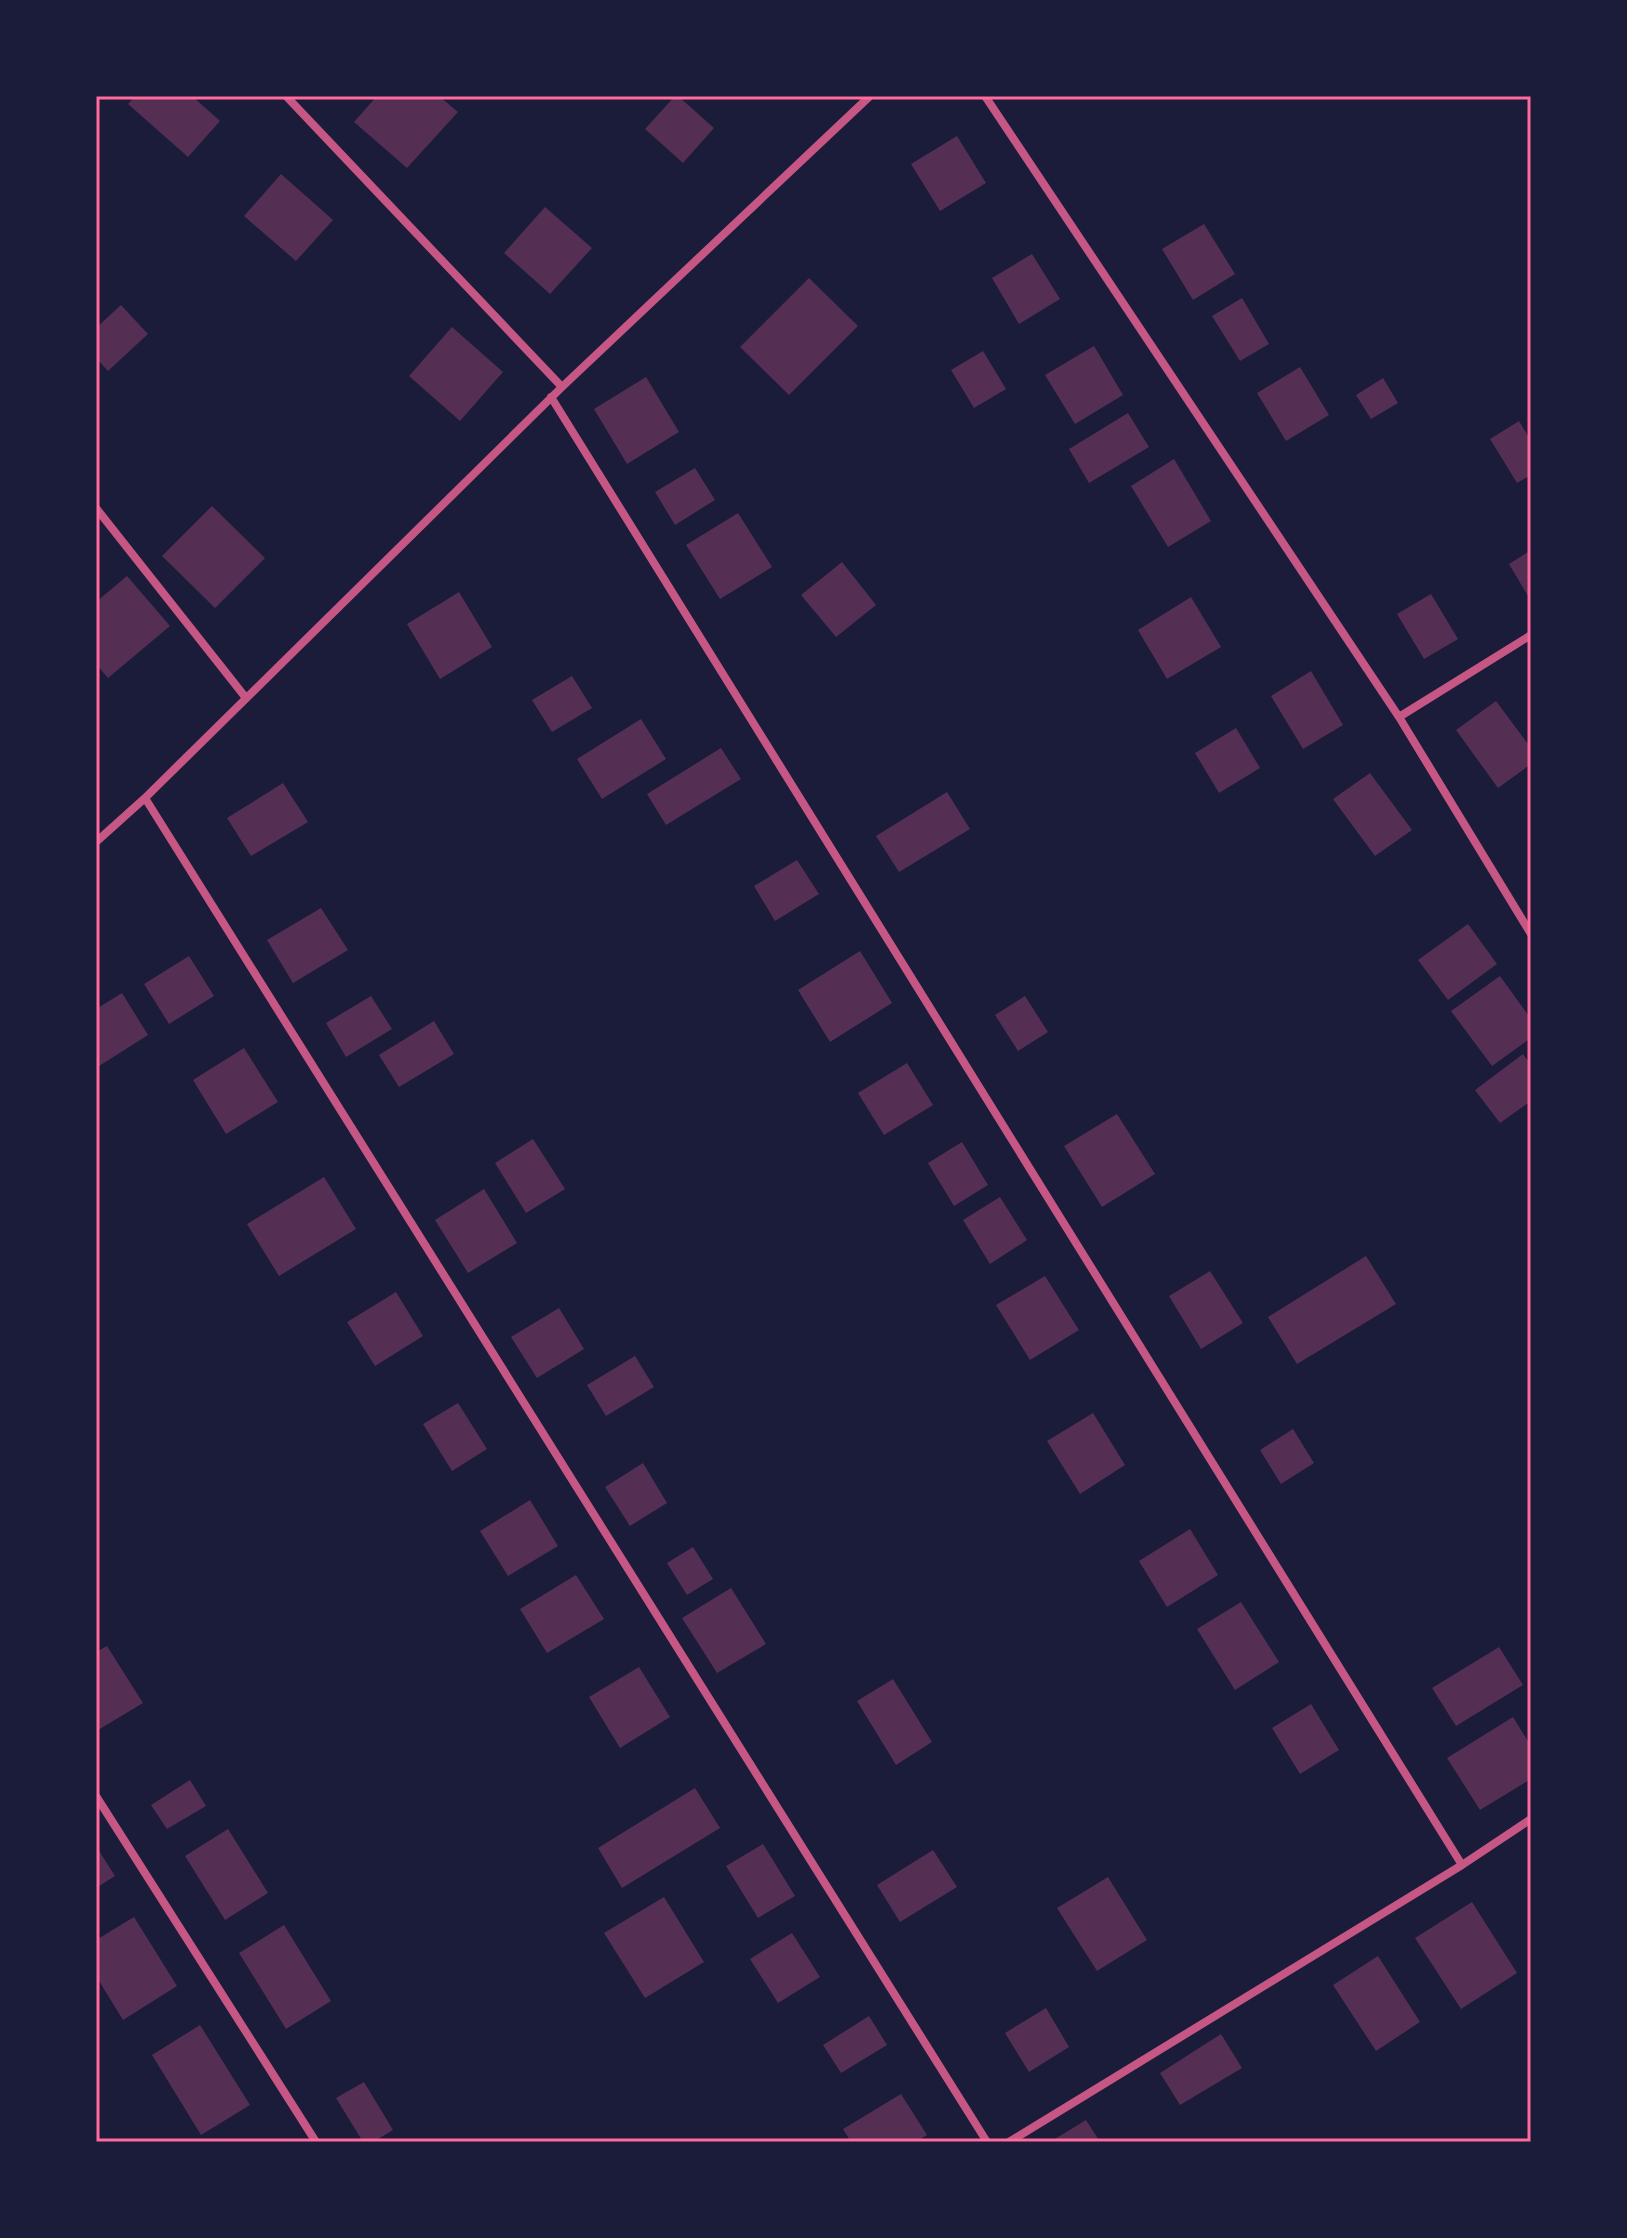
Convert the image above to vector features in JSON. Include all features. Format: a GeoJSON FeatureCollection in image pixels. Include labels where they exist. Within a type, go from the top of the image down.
{"type":"FeatureCollection","features":[{"type":"Feature","properties":{"kind":"street"},"geometry":{"type":"LineString","coordinates":[[286,96],[562,387]]}},
{"type":"Feature","properties":{"kind":"street"},"geometry":{"type":"LineString","coordinates":[[96,842],[145,798],[551,397],[870,96]]}},
{"type":"Feature","properties":{"kind":"street"},"geometry":{"type":"LineString","coordinates":[[985,96],[1399,717],[1531,934]]}},
{"type":"Feature","properties":{"kind":"street"},"geometry":{"type":"LineString","coordinates":[[551,397],[1462,1865]]}},
{"type":"Feature","properties":{"kind":"street"},"geometry":{"type":"LineString","coordinates":[[96,508],[246,698]]}},
{"type":"Feature","properties":{"kind":"street"},"geometry":{"type":"LineString","coordinates":[[1399,717],[1531,635]]}},
{"type":"Feature","properties":{"kind":"street"},"geometry":{"type":"LineString","coordinates":[[145,798],[987,2142]]}},
{"type":"Feature","properties":{"kind":"street"},"geometry":{"type":"LineString","coordinates":[[96,1796],[316,2142]]}},
{"type":"Feature","properties":{"kind":"street"},"geometry":{"type":"LineString","coordinates":[[1009,2142],[1462,1865],[1531,1819]]}},
{"type":"Feature","properties":{"kind":"building"},"geometry":{"type":"Polygon","coordinates":[[[135,96],[192,96],[220,121],[188,157],[128,104],[135,96]]]}},
{"type":"Feature","properties":{"kind":"building"},"geometry":{"type":"Polygon","coordinates":[[[377,96],[439,96],[458,112],[407,168],[354,122],[377,96]]]}},
{"type":"Feature","properties":{"kind":"building"},"geometry":{"type":"Polygon","coordinates":[[[675,96],[714,128],[683,163],[645,129],[675,96]]]}},
{"type":"Feature","properties":{"kind":"building"},"geometry":{"type":"Polygon","coordinates":[[[957,136],[986,183],[940,211],[911,164],[957,136]]]}},
{"type":"Feature","properties":{"kind":"building"},"geometry":{"type":"Polygon","coordinates":[[[281,174],[333,220],[296,261],[244,216],[281,174]]]}},
{"type":"Feature","properties":{"kind":"building"},"geometry":{"type":"Polygon","coordinates":[[[545,207],[592,248],[550,294],[504,253],[545,207]]]}},
{"type":"Feature","properties":{"kind":"building"},"geometry":{"type":"Polygon","coordinates":[[[1204,224],[1235,274],[1193,300],[1162,249],[1204,224]]]}},
{"type":"Feature","properties":{"kind":"building"},"geometry":{"type":"Polygon","coordinates":[[[1032,254],[1060,299],[1019,324],[992,278],[1032,254]]]}},
{"type":"Feature","properties":{"kind":"building"},"geometry":{"type":"Polygon","coordinates":[[[809,278],[858,326],[789,395],[740,347],[809,278]]]}},
{"type":"Feature","properties":{"kind":"building"},"geometry":{"type":"Polygon","coordinates":[[[1242,298],[1269,344],[1240,361],[1212,316],[1242,298]]]}},
{"type":"Feature","properties":{"kind":"building"},"geometry":{"type":"Polygon","coordinates":[[[121,305],[148,334],[108,371],[96,358],[96,328],[121,305]]]}},
{"type":"Feature","properties":{"kind":"building"},"geometry":{"type":"Polygon","coordinates":[[[452,327],[503,372],[460,421],[409,376],[452,327]]]}},
{"type":"Feature","properties":{"kind":"building"},"geometry":{"type":"Polygon","coordinates":[[[1094,346],[1123,395],[1075,424],[1045,375],[1094,346]]]}},
{"type":"Feature","properties":{"kind":"building"},"geometry":{"type":"Polygon","coordinates":[[[983,351],[1006,389],[974,408],[951,370],[983,351]]]}},
{"type":"Feature","properties":{"kind":"building"},"geometry":{"type":"Polygon","coordinates":[[[1300,367],[1329,415],[1286,441],[1257,393],[1300,367]]]}},
{"type":"Feature","properties":{"kind":"building"},"geometry":{"type":"Polygon","coordinates":[[[646,377],[679,432],[627,464],[594,409],[646,377]]]}},
{"type":"Feature","properties":{"kind":"building"},"geometry":{"type":"Polygon","coordinates":[[[1383,378],[1398,403],[1371,419],[1356,395],[1383,378]]]}},
{"type":"Feature","properties":{"kind":"building"},"geometry":{"type":"Polygon","coordinates":[[[1128,413],[1149,447],[1089,483],[1069,449],[1128,413]]]}},
{"type":"Feature","properties":{"kind":"building"},"geometry":{"type":"Polygon","coordinates":[[[1519,421],[1531,441],[1531,475],[1517,483],[1490,439],[1519,421]]]}},
{"type":"Feature","properties":{"kind":"building"},"geometry":{"type":"Polygon","coordinates":[[[1174,459],[1211,521],[1168,547],[1131,486],[1174,459]]]}},
{"type":"Feature","properties":{"kind":"building"},"geometry":{"type":"Polygon","coordinates":[[[695,468],[715,500],[675,525],[655,492],[695,468]]]}},
{"type":"Feature","properties":{"kind":"building"},"geometry":{"type":"Polygon","coordinates":[[[212,506],[265,558],[215,608],[162,556],[212,506]]]}},
{"type":"Feature","properties":{"kind":"building"},"geometry":{"type":"Polygon","coordinates":[[[738,513],[772,567],[720,599],[686,545],[738,513]]]}},
{"type":"Feature","properties":{"kind":"building"},"geometry":{"type":"Polygon","coordinates":[[[1531,550],[1531,594],[1528,596],[1509,564],[1531,550]]]}},
{"type":"Feature","properties":{"kind":"building"},"geometry":{"type":"Polygon","coordinates":[[[842,562],[876,605],[836,637],[801,595],[842,562]]]}},
{"type":"Feature","properties":{"kind":"building"},"geometry":{"type":"Polygon","coordinates":[[[127,576],[170,626],[108,678],[96,664],[96,602],[127,576]]]}},
{"type":"Feature","properties":{"kind":"building"},"geometry":{"type":"Polygon","coordinates":[[[459,592],[492,647],[440,679],[407,624],[459,592]]]}},
{"type":"Feature","properties":{"kind":"building"},"geometry":{"type":"Polygon","coordinates":[[[1431,594],[1458,639],[1424,659],[1397,614],[1431,594]]]}},
{"type":"Feature","properties":{"kind":"building"},"geometry":{"type":"Polygon","coordinates":[[[1191,597],[1221,647],[1167,679],[1138,630],[1191,597]]]}},
{"type":"Feature","properties":{"kind":"building"},"geometry":{"type":"Polygon","coordinates":[[[1311,671],[1343,725],[1303,749],[1271,696],[1311,671]]]}},
{"type":"Feature","properties":{"kind":"building"},"geometry":{"type":"Polygon","coordinates":[[[572,676],[592,708],[552,732],[532,700],[572,676]]]}},
{"type":"Feature","properties":{"kind":"building"},"geometry":{"type":"Polygon","coordinates":[[[1496,701],[1531,748],[1531,764],[1498,788],[1456,730],[1496,701]]]}},
{"type":"Feature","properties":{"kind":"building"},"geometry":{"type":"Polygon","coordinates":[[[641,719],[666,759],[602,799],[577,759],[641,719]]]}},
{"type":"Feature","properties":{"kind":"building"},"geometry":{"type":"Polygon","coordinates":[[[1236,728],[1260,768],[1219,793],[1195,753],[1236,728]]]}},
{"type":"Feature","properties":{"kind":"building"},"geometry":{"type":"Polygon","coordinates":[[[721,748],[741,779],[666,825],[647,794],[721,748]]]}},
{"type":"Feature","properties":{"kind":"building"},"geometry":{"type":"Polygon","coordinates":[[[1370,773],[1412,830],[1375,856],[1333,799],[1370,773]]]}},
{"type":"Feature","properties":{"kind":"building"},"geometry":{"type":"Polygon","coordinates":[[[283,783],[308,822],[251,856],[227,818],[283,783]]]}},
{"type":"Feature","properties":{"kind":"building"},"geometry":{"type":"Polygon","coordinates":[[[947,792],[970,829],[899,872],[876,836],[947,792]]]}},
{"type":"Feature","properties":{"kind":"building"},"geometry":{"type":"Polygon","coordinates":[[[797,860],[819,894],[775,921],[754,886],[797,860]]]}},
{"type":"Feature","properties":{"kind":"building"},"geometry":{"type":"Polygon","coordinates":[[[321,908],[348,950],[293,983],[267,940],[321,908]]]}},
{"type":"Feature","properties":{"kind":"building"},"geometry":{"type":"Polygon","coordinates":[[[1468,924],[1497,964],[1448,1000],[1418,960],[1468,924]]]}},
{"type":"Feature","properties":{"kind":"building"},"geometry":{"type":"Polygon","coordinates":[[[860,951],[892,1003],[830,1042],[798,990],[860,951]]]}},
{"type":"Feature","properties":{"kind":"building"},"geometry":{"type":"Polygon","coordinates":[[[189,956],[214,996],[169,1024],[144,984],[189,956]]]}},
{"type":"Feature","properties":{"kind":"building"},"geometry":{"type":"Polygon","coordinates":[[[1500,976],[1531,1019],[1531,1038],[1492,1066],[1451,1011],[1500,976]]]}},
{"type":"Feature","properties":{"kind":"building"},"geometry":{"type":"Polygon","coordinates":[[[122,993],[148,1035],[96,1068],[96,1009],[122,993]]]}},
{"type":"Feature","properties":{"kind":"building"},"geometry":{"type":"Polygon","coordinates":[[[371,996],[392,1029],[346,1057],[326,1023],[371,996]]]}},
{"type":"Feature","properties":{"kind":"building"},"geometry":{"type":"Polygon","coordinates":[[[1025,996],[1048,1032],[1018,1051],[995,1015],[1025,996]]]}},
{"type":"Feature","properties":{"kind":"building"},"geometry":{"type":"Polygon","coordinates":[[[434,1021],[454,1054],[399,1087],[379,1055],[434,1021]]]}},
{"type":"Feature","properties":{"kind":"building"},"geometry":{"type":"Polygon","coordinates":[[[244,1048],[278,1102],[226,1134],[193,1080],[244,1048]]]}},
{"type":"Feature","properties":{"kind":"building"},"geometry":{"type":"Polygon","coordinates":[[[1523,1054],[1531,1065],[1531,1101],[1500,1123],[1475,1090],[1523,1054]]]}},
{"type":"Feature","properties":{"kind":"building"},"geometry":{"type":"Polygon","coordinates":[[[907,1063],[933,1105],[884,1135],[858,1093],[907,1063]]]}},
{"type":"Feature","properties":{"kind":"building"},"geometry":{"type":"Polygon","coordinates":[[[1117,1114],[1155,1174],[1102,1207],[1064,1146],[1117,1114]]]}},
{"type":"Feature","properties":{"kind":"building"},"geometry":{"type":"Polygon","coordinates":[[[533,1139],[565,1189],[526,1213],[495,1163],[533,1139]]]}},
{"type":"Feature","properties":{"kind":"building"},"geometry":{"type":"Polygon","coordinates":[[[962,1142],[988,1185],[954,1206],[928,1163],[962,1142]]]}},
{"type":"Feature","properties":{"kind":"building"},"geometry":{"type":"Polygon","coordinates":[[[324,1177],[356,1229],[279,1276],[247,1224],[324,1177]]]}},
{"type":"Feature","properties":{"kind":"building"},"geometry":{"type":"Polygon","coordinates":[[[484,1189],[517,1243],[468,1273],[435,1220],[484,1189]]]}},
{"type":"Feature","properties":{"kind":"building"},"geometry":{"type":"Polygon","coordinates":[[[1000,1197],[1027,1240],[990,1264],[963,1220],[1000,1197]]]}},
{"type":"Feature","properties":{"kind":"building"},"geometry":{"type":"Polygon","coordinates":[[[1366,1256],[1396,1304],[1297,1364],[1268,1317],[1366,1256]]]}},
{"type":"Feature","properties":{"kind":"building"},"geometry":{"type":"Polygon","coordinates":[[[1210,1271],[1243,1323],[1201,1349],[1169,1296],[1210,1271]]]}},
{"type":"Feature","properties":{"kind":"building"},"geometry":{"type":"Polygon","coordinates":[[[1045,1276],[1079,1330],[1030,1360],[996,1305],[1045,1276]]]}},
{"type":"Feature","properties":{"kind":"building"},"geometry":{"type":"Polygon","coordinates":[[[396,1292],[423,1336],[375,1366],[347,1322],[396,1292]]]}},
{"type":"Feature","properties":{"kind":"building"},"geometry":{"type":"Polygon","coordinates":[[[559,1308],[584,1349],[537,1378],[511,1337],[559,1308]]]}},
{"type":"Feature","properties":{"kind":"building"},"geometry":{"type":"Polygon","coordinates":[[[635,1356],[654,1387],[606,1416],[587,1385],[635,1356]]]}},
{"type":"Feature","properties":{"kind":"building"},"geometry":{"type":"Polygon","coordinates":[[[458,1403],[487,1449],[452,1471],[423,1424],[458,1403]]]}},
{"type":"Feature","properties":{"kind":"building"},"geometry":{"type":"Polygon","coordinates":[[[1093,1413],[1125,1465],[1080,1494],[1047,1441],[1093,1413]]]}},
{"type":"Feature","properties":{"kind":"building"},"geometry":{"type":"Polygon","coordinates":[[[1293,1429],[1314,1463],[1281,1484],[1260,1450],[1293,1429]]]}},
{"type":"Feature","properties":{"kind":"building"},"geometry":{"type":"Polygon","coordinates":[[[643,1463],[667,1503],[630,1526],[605,1487],[643,1463]]]}},
{"type":"Feature","properties":{"kind":"building"},"geometry":{"type":"Polygon","coordinates":[[[530,1500],[558,1546],[508,1576],[480,1531],[530,1500]]]}},
{"type":"Feature","properties":{"kind":"building"},"geometry":{"type":"Polygon","coordinates":[[[1190,1529],[1218,1575],[1167,1607],[1139,1561],[1190,1529]]]}},
{"type":"Feature","properties":{"kind":"building"},"geometry":{"type":"Polygon","coordinates":[[[693,1547],[713,1579],[687,1595],[667,1563],[693,1547]]]}},
{"type":"Feature","properties":{"kind":"building"},"geometry":{"type":"Polygon","coordinates":[[[576,1575],[604,1619],[547,1653],[520,1609],[576,1575]]]}},
{"type":"Feature","properties":{"kind":"building"},"geometry":{"type":"Polygon","coordinates":[[[731,1588],[766,1644],[717,1673],[682,1618],[731,1588]]]}},
{"type":"Feature","properties":{"kind":"building"},"geometry":{"type":"Polygon","coordinates":[[[1241,1602],[1279,1662],[1235,1690],[1197,1629],[1241,1602]]]}},
{"type":"Feature","properties":{"kind":"building"},"geometry":{"type":"Polygon","coordinates":[[[107,1646],[143,1703],[98,1730],[96,1652],[107,1646]]]}},
{"type":"Feature","properties":{"kind":"building"},"geometry":{"type":"Polygon","coordinates":[[[1499,1647],[1523,1685],[1456,1726],[1432,1688],[1499,1647]]]}},
{"type":"Feature","properties":{"kind":"building"},"geometry":{"type":"Polygon","coordinates":[[[639,1667],[670,1717],[620,1748],[589,1697],[639,1667]]]}},
{"type":"Feature","properties":{"kind":"building"},"geometry":{"type":"Polygon","coordinates":[[[893,1679],[932,1742],[896,1765],[857,1701],[893,1679]]]}},
{"type":"Feature","properties":{"kind":"building"},"geometry":{"type":"Polygon","coordinates":[[[1311,1704],[1339,1750],[1300,1774],[1272,1728],[1311,1704]]]}},
{"type":"Feature","properties":{"kind":"building"},"geometry":{"type":"Polygon","coordinates":[[[1513,1717],[1531,1746],[1531,1779],[1480,1810],[1447,1758],[1513,1717]]]}},
{"type":"Feature","properties":{"kind":"building"},"geometry":{"type":"Polygon","coordinates":[[[190,1780],[206,1806],[167,1829],[151,1805],[190,1780]]]}},
{"type":"Feature","properties":{"kind":"building"},"geometry":{"type":"Polygon","coordinates":[[[695,1788],[720,1828],[622,1888],[598,1848],[695,1788]]]}},
{"type":"Feature","properties":{"kind":"building"},"geometry":{"type":"Polygon","coordinates":[[[228,1829],[268,1893],[225,1920],[185,1856],[228,1829]]]}},
{"type":"Feature","properties":{"kind":"building"},"geometry":{"type":"Polygon","coordinates":[[[763,1844],[795,1896],[758,1918],[726,1866],[763,1844]]]}},
{"type":"Feature","properties":{"kind":"building"},"geometry":{"type":"Polygon","coordinates":[[[96,1846],[115,1876],[96,1888],[96,1846]]]}},
{"type":"Feature","properties":{"kind":"building"},"geometry":{"type":"Polygon","coordinates":[[[933,1850],[957,1887],[900,1922],[877,1885],[933,1850]]]}},
{"type":"Feature","properties":{"kind":"building"},"geometry":{"type":"Polygon","coordinates":[[[1108,1877],[1147,1940],[1097,1971],[1057,1908],[1108,1877]]]}},
{"type":"Feature","properties":{"kind":"building"},"geometry":{"type":"Polygon","coordinates":[[[664,1897],[704,1962],[645,1998],[604,1933],[664,1897]]]}},
{"type":"Feature","properties":{"kind":"building"},"geometry":{"type":"Polygon","coordinates":[[[1472,1902],[1517,1973],[1461,2009],[1415,1938],[1472,1902]]]}},
{"type":"Feature","properties":{"kind":"building"},"geometry":{"type":"Polygon","coordinates":[[[134,1917],[177,1986],[123,2020],[96,1976],[96,1940],[134,1917]]]}},
{"type":"Feature","properties":{"kind":"building"},"geometry":{"type":"Polygon","coordinates":[[[284,1925],[331,2001],[286,2029],[239,1953],[284,1925]]]}},
{"type":"Feature","properties":{"kind":"building"},"geometry":{"type":"Polygon","coordinates":[[[792,1933],[820,1977],[778,2003],[750,1959],[792,1933]]]}},
{"type":"Feature","properties":{"kind":"building"},"geometry":{"type":"Polygon","coordinates":[[[1378,1956],[1420,2022],[1376,2051],[1333,1985],[1378,1956]]]}},
{"type":"Feature","properties":{"kind":"building"},"geometry":{"type":"Polygon","coordinates":[[[1046,2008],[1069,2047],[1029,2072],[1005,2033],[1046,2008]]]}},
{"type":"Feature","properties":{"kind":"building"},"geometry":{"type":"Polygon","coordinates":[[[869,2016],[887,2045],[841,2073],[823,2045],[869,2016]]]}},
{"type":"Feature","properties":{"kind":"building"},"geometry":{"type":"Polygon","coordinates":[[[200,2025],[250,2105],[201,2135],[152,2055],[200,2025]]]}},
{"type":"Feature","properties":{"kind":"building"},"geometry":{"type":"Polygon","coordinates":[[[1221,2034],[1242,2068],[1180,2105],[1160,2073],[1221,2034]]]}},
{"type":"Feature","properties":{"kind":"building"},"geometry":{"type":"Polygon","coordinates":[[[364,2082],[393,2130],[373,2142],[363,2142],[336,2098],[364,2082]]]}},
{"type":"Feature","properties":{"kind":"building"},"geometry":{"type":"Polygon","coordinates":[[[901,2094],[927,2135],[915,2142],[851,2142],[843,2129],[901,2094]]]}},
{"type":"Feature","properties":{"kind":"building"},"geometry":{"type":"Polygon","coordinates":[[[1086,2120],[1100,2142],[1050,2142],[1086,2120]]]}}]}
